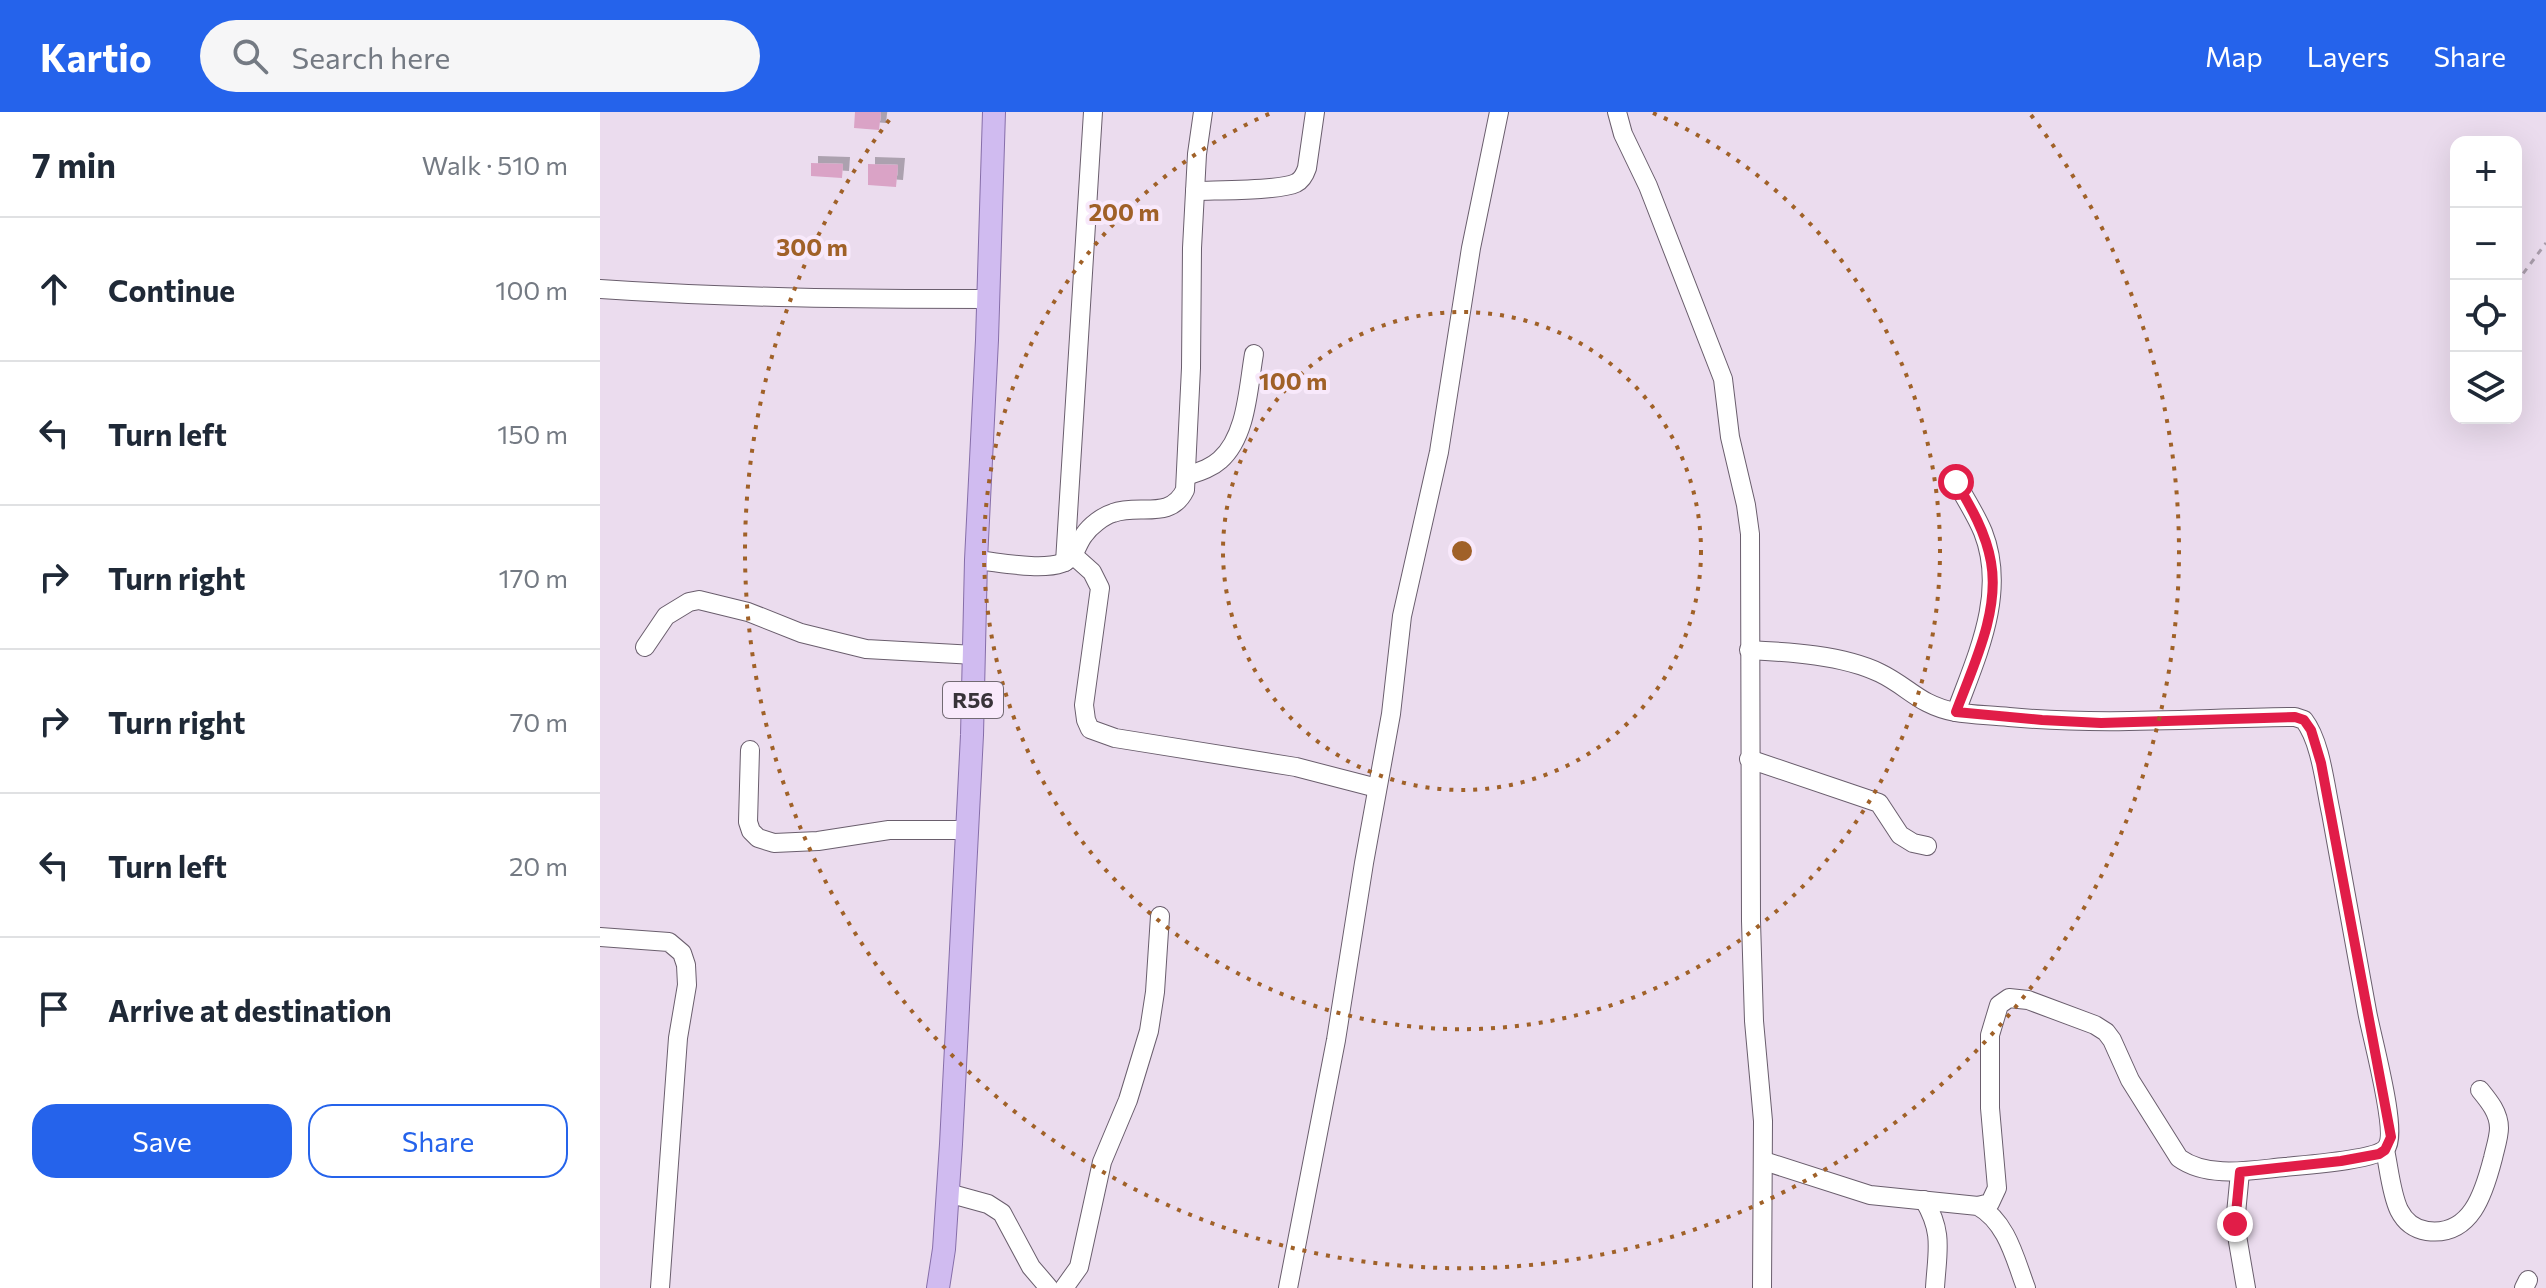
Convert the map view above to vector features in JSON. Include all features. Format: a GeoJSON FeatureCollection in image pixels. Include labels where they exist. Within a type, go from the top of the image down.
{"type":"FeatureCollection","features":[{"type":"Feature","properties":{"kind":"main road","name":"R56"},"geometry":{"type":"LineString","coordinates":[[938,1288],[948,1193],[975,655],[994,112]]}},
{"type":"Feature","properties":{"kind":"street"},"geometry":{"type":"LineString","coordinates":[[1069,559],[1093,112]]}},
{"type":"Feature","properties":{"kind":"street"},"geometry":{"type":"LineString","coordinates":[[1069,559],[1083,535],[1107,516],[1116,511],[1160,510],[1176,503],[1185,490],[1195,191],[1203,112]]}},
{"type":"Feature","properties":{"kind":"street"},"geometry":{"type":"LineString","coordinates":[[1195,191],[1297,183],[1307,168],[1315,112]]}},
{"type":"Feature","properties":{"kind":"street"},"geometry":{"type":"LineString","coordinates":[[1288,1288],[1336,1040],[1391,714],[1402,616],[1439,452],[1471,248],[1499,112]]}},
{"type":"Feature","properties":{"kind":"street"},"geometry":{"type":"LineString","coordinates":[[1617,112],[1623,134],[1648,186],[1723,379],[1730,437],[1750,534],[1749,759],[1754,1021],[1764,1161],[1762,1288]]}},
{"type":"Feature","properties":{"kind":"street"},"geometry":{"type":"LineString","coordinates":[[600,289],[699,296],[989,299]]}},
{"type":"Feature","properties":{"kind":"street"},"geometry":{"type":"LineString","coordinates":[[1186,476],[1218,462],[1230,451],[1240,427],[1254,354]]}},
{"type":"Feature","properties":{"kind":"street"},"geometry":{"type":"LineString","coordinates":[[1956,482],[1982,532],[1991,563],[1992,584],[1984,632],[1956,712]]}},
{"type":"Feature","properties":{"kind":"street"},"geometry":{"type":"LineString","coordinates":[[976,560],[1043,565],[1069,559],[1092,572],[1100,588],[1084,705],[1090,729],[1115,738],[1296,767],[1377,788]]}},
{"type":"Feature","properties":{"kind":"street"},"geometry":{"type":"LineString","coordinates":[[645,647],[666,616],[680,606],[699,600],[748,612],[801,633],[866,649],[975,655]]}},
{"type":"Feature","properties":{"kind":"street"},"geometry":{"type":"LineString","coordinates":[[1749,650],[1787,652],[1862,666],[1880,673],[1919,700],[1956,712],[2101,723],[2295,717],[2304,720],[2311,730],[2321,763],[2391,1137],[2385,1150],[2379,1154],[2341,1161],[2240,1172],[2188,1165],[2179,1158],[2130,1080],[2106,1032],[2028,1000],[2009,998],[1999,1005],[1990,1035],[1990,1108],[1997,1188],[1990,1203],[1978,1206],[1870,1195],[1764,1161]]}},
{"type":"Feature","properties":{"kind":"street"},"geometry":{"type":"LineString","coordinates":[[750,750],[748,822],[751,831],[765,841],[803,842],[889,830],[966,830]]}},
{"type":"Feature","properties":{"kind":"street"},"geometry":{"type":"LineString","coordinates":[[1749,759],[1879,803],[1900,835],[1913,843],[1927,846]]}},
{"type":"Feature","properties":{"kind":"street"},"geometry":{"type":"LineString","coordinates":[[1064,1288],[1079,1267],[1102,1162],[1128,1100],[1149,1031],[1160,916]]}},
{"type":"Feature","properties":{"kind":"street"},"geometry":{"type":"LineString","coordinates":[[600,937],[669,942],[682,953],[686,965],[687,985],[678,1038],[660,1288]]}},
{"type":"Feature","properties":{"kind":"street"},"geometry":{"type":"LineString","coordinates":[[2385,1150],[2398,1208],[2404,1218],[2417,1229],[2441,1232],[2454,1229],[2471,1215],[2487,1183],[2499,1128],[2496,1114],[2480,1090]]}},
{"type":"Feature","properties":{"kind":"street"},"geometry":{"type":"LineString","coordinates":[[2240,1172],[2235,1224],[2246,1288]]}},
{"type":"Feature","properties":{"kind":"street"},"geometry":{"type":"LineString","coordinates":[[948,1193],[975,1199],[1002,1213],[1031,1267],[1049,1288]]}},
{"type":"Feature","properties":{"kind":"street"},"geometry":{"type":"LineString","coordinates":[[1924,1200],[1937,1226],[1935,1288]]}},
{"type":"Feature","properties":{"kind":"street"},"geometry":{"type":"LineString","coordinates":[[1978,1206],[1999,1225],[2026,1288]]}},
{"type":"Feature","properties":{"kind":"path"},"geometry":{"type":"LineString","coordinates":[[2518,280],[2546,243]]}},
{"type":"Feature","properties":{"kind":"building"},"geometry":{"type":"Polygon","coordinates":[[[855,112],[881,112],[879,130],[854,128],[855,112]]]}},
{"type":"Feature","properties":{"kind":"building"},"geometry":{"type":"Polygon","coordinates":[[[811,163],[843,164],[842,178],[811,176],[811,163]]]}},
{"type":"Feature","properties":{"kind":"building"},"geometry":{"type":"Polygon","coordinates":[[[868,164],[898,165],[896,187],[868,185],[868,164]]]}},
{"type":"Feature","properties":{"kind":"route"},"geometry":{"type":"LineString","coordinates":[[1956,482],[1982,532],[1992,575],[1990,610],[1956,712],[2101,723],[2295,717],[2304,720],[2311,730],[2321,763],[2391,1137],[2385,1150],[2379,1154],[2240,1172],[2235,1224]]}}]}
